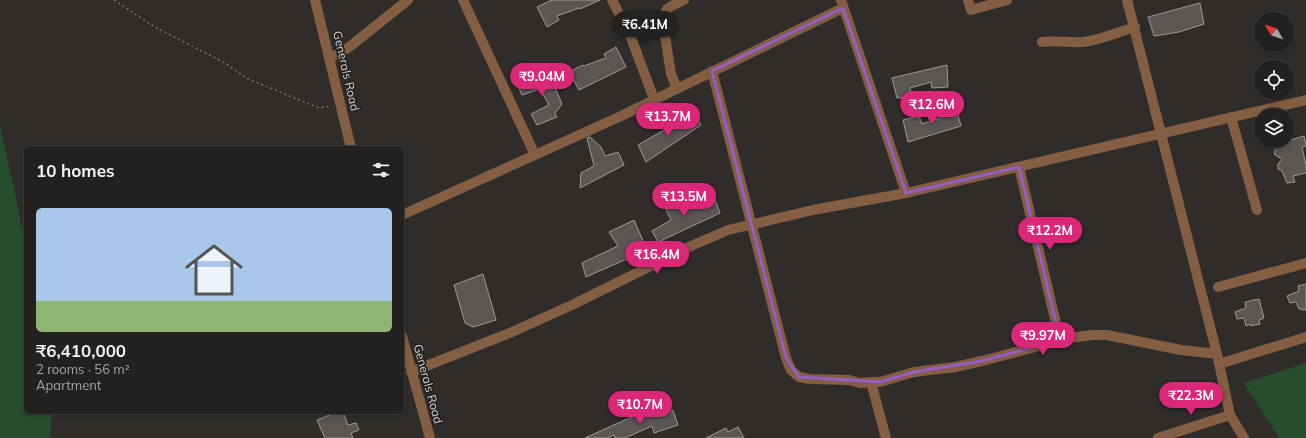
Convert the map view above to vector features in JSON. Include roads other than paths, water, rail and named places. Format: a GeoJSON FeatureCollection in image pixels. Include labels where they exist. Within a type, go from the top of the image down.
{"type":"FeatureCollection","features":[{"type":"Feature","properties":{"kind":"street","name":"Generals Road"},"geometry":{"type":"LineString","coordinates":[[315,0],[350,146]]}},
{"type":"Feature","properties":{"kind":"street"},"geometry":{"type":"LineString","coordinates":[[330,58],[348,48],[408,0]]}},
{"type":"Feature","properties":{"kind":"street"},"geometry":{"type":"LineString","coordinates":[[463,0],[535,155]]}},
{"type":"Feature","properties":{"kind":"street"},"geometry":{"type":"LineString","coordinates":[[612,0],[630,35],[654,99]]}},
{"type":"Feature","properties":{"kind":"street"},"geometry":{"type":"LineString","coordinates":[[677,89],[671,74],[662,23],[663,15],[666,10],[684,0]]}},
{"type":"Feature","properties":{"kind":"street"},"geometry":{"type":"LineString","coordinates":[[968,0],[971,10],[1008,0]]}},
{"type":"Feature","properties":{"kind":"street"},"geometry":{"type":"LineString","coordinates":[[1127,0],[1217,354],[1230,414],[1244,438]]}},
{"type":"Feature","properties":{"kind":"street"},"geometry":{"type":"LineString","coordinates":[[404,214],[677,89],[842,4],[906,193]]}},
{"type":"Feature","properties":{"kind":"street"},"geometry":{"type":"LineString","coordinates":[[1042,42],[1086,42],[1135,27]]}},
{"type":"Feature","properties":{"kind":"street"},"geometry":{"type":"LineString","coordinates":[[712,71],[786,358],[791,370],[799,377],[810,379],[849,380],[860,383],[880,382],[914,372],[955,367],[1060,340],[1084,336],[1107,335],[1181,350],[1217,354]]}},
{"type":"Feature","properties":{"kind":"street"},"geometry":{"type":"LineString","coordinates":[[412,372],[512,332],[572,305],[691,246],[728,230],[814,210],[906,193],[1306,100]]}},
{"type":"Feature","properties":{"kind":"street"},"geometry":{"type":"LineString","coordinates":[[1231,117],[1257,210]]}},
{"type":"Feature","properties":{"kind":"street"},"geometry":{"type":"LineString","coordinates":[[1019,167],[1060,340]]}},
{"type":"Feature","properties":{"kind":"street"},"geometry":{"type":"LineString","coordinates":[[1218,287],[1306,263]]}},
{"type":"Feature","properties":{"kind":"street"},"geometry":{"type":"LineString","coordinates":[[1219,364],[1306,337]]}},
{"type":"Feature","properties":{"kind":"street","name":"Generals Road"},"geometry":{"type":"LineString","coordinates":[[404,343],[430,438]]}},
{"type":"Feature","properties":{"kind":"street"},"geometry":{"type":"LineString","coordinates":[[871,382],[886,438]]}},
{"type":"Feature","properties":{"kind":"street"},"geometry":{"type":"LineString","coordinates":[[1158,438],[1230,414]]}}]}
